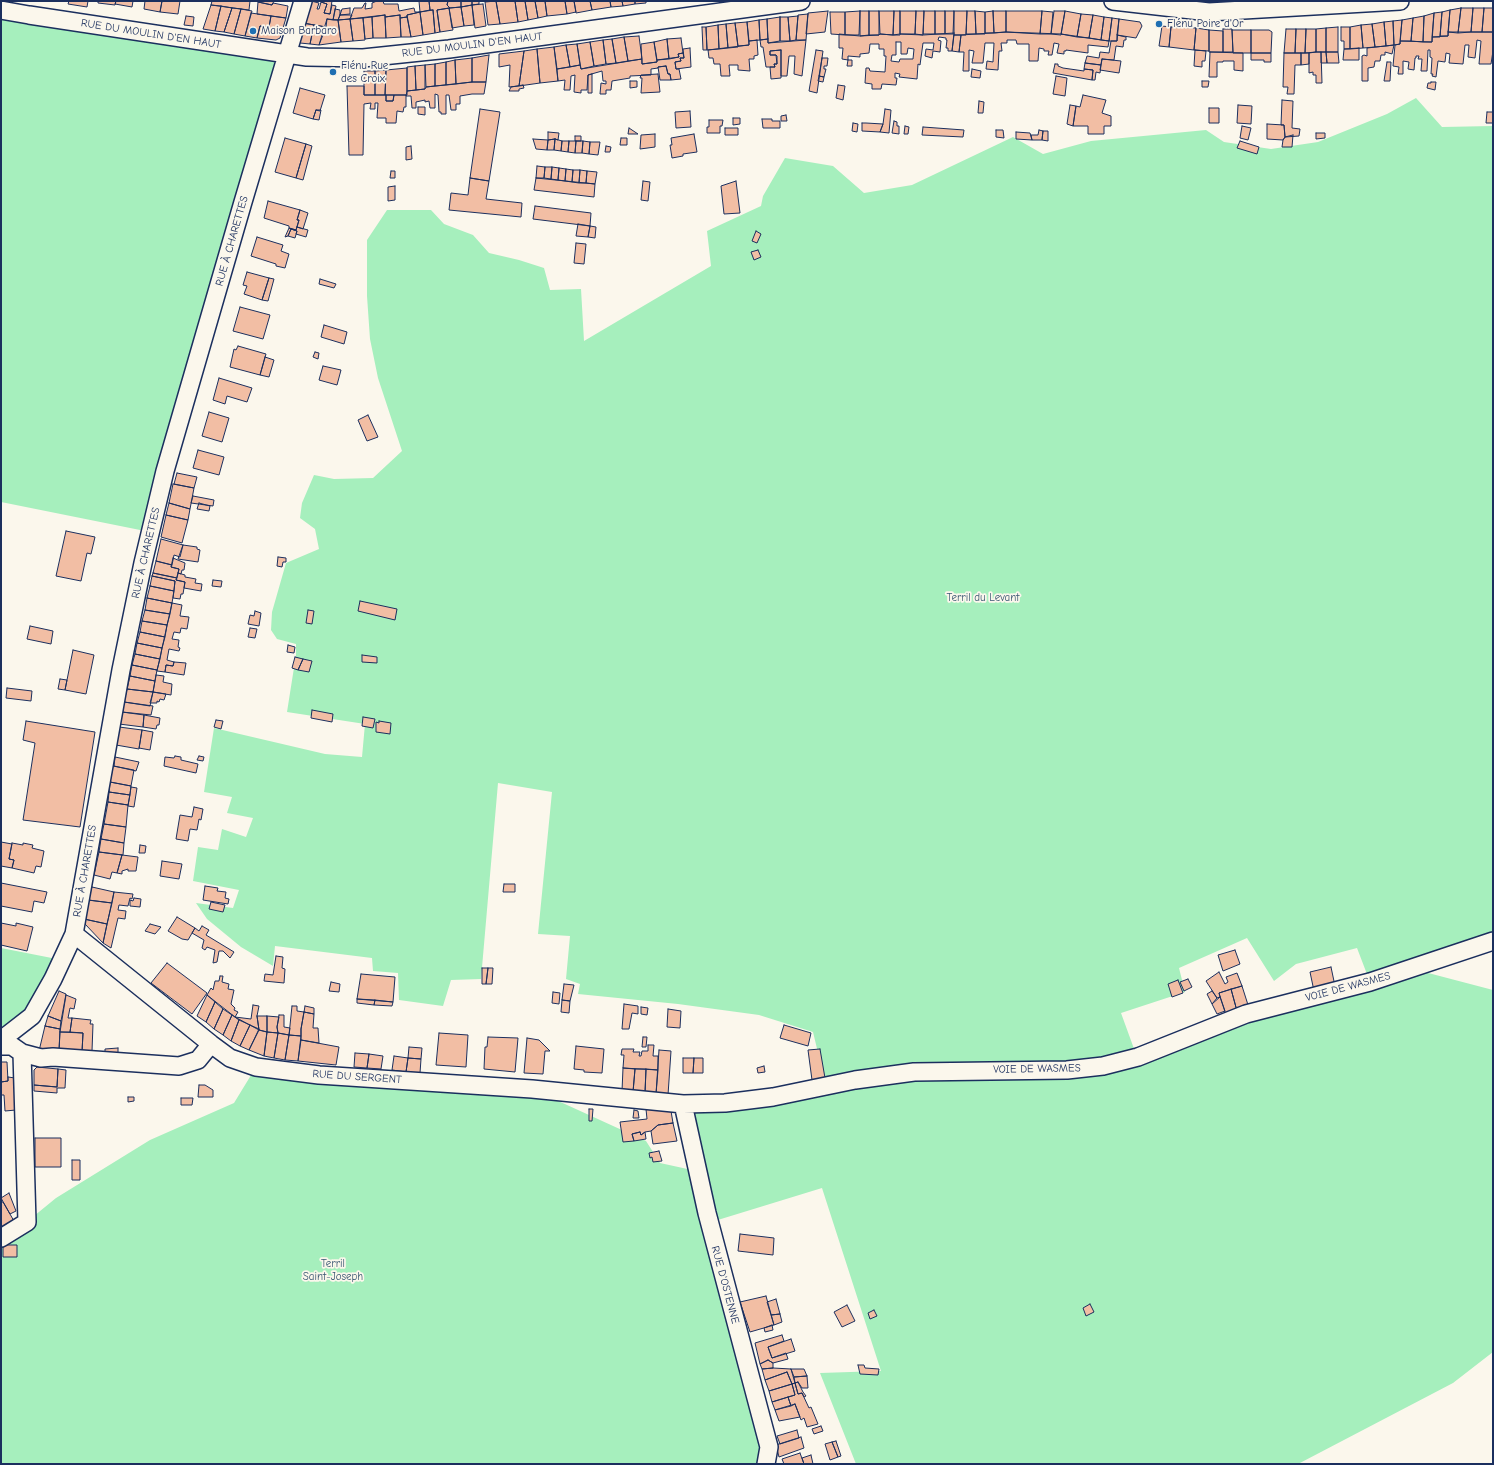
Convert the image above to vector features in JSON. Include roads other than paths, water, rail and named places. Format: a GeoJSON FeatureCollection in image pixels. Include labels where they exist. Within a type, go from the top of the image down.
{"type":"FeatureCollection","features":[{"type":"Feature","properties":{"kind":"street","name":"RUE À CHARETTES"},"geometry":{"type":"LineString","coordinates":[[1,1040],[32,1016],[53,979],[74,934],[120,677],[143,563],[165,471],[286,54],[303,1]]}},
{"type":"Feature","properties":{"kind":"street","name":"RUE DU MOULIN D'EN HAUT"},"geometry":{"type":"LineString","coordinates":[[1,10],[307,57],[362,58],[450,49],[801,1]]}},
{"type":"Feature","properties":{"kind":"street"},"geometry":{"type":"LineString","coordinates":[[1113,1],[1209,6],[1400,1]]}},
{"type":"Feature","properties":{"kind":"street","name":"RUE DU SERGENT"},"geometry":{"type":"LineString","coordinates":[[74,934],[230,1058],[261,1068],[319,1075],[532,1089],[683,1104]]}},
{"type":"Feature","properties":{"kind":"street","name":"VOIE DE WASMES"},"geometry":{"type":"LineString","coordinates":[[683,1104],[724,1103],[766,1098],[855,1080],[914,1072],[1067,1070],[1103,1066],[1138,1058],[1246,1014],[1370,982],[1493,941]]}},
{"type":"Feature","properties":{"kind":"street"},"geometry":{"type":"LineString","coordinates":[[1,1046],[12,1046],[22,1053],[41,1058],[53,1057],[179,1066],[198,1060],[211,1044]]}},
{"type":"Feature","properties":{"kind":"street"},"geometry":{"type":"LineString","coordinates":[[1,1238],[27,1222],[22,1053]]}},
{"type":"Feature","properties":{"kind":"street","name":"RUE D'OSTENNE"},"geometry":{"type":"LineString","coordinates":[[683,1104],[709,1221],[769,1448],[766,1464]]}},
{"type":"Feature","properties":{"kind":"place","name":"Flénu Poire d'Or"},"geometry":{"type":"Point","coordinates":[1159,24]}},
{"type":"Feature","properties":{"kind":"place","name":"Maison Barbaro"},"geometry":{"type":"Point","coordinates":[253,31]}},
{"type":"Feature","properties":{"kind":"place","name":"Flénu Rue des Croix"},"geometry":{"type":"Point","coordinates":[333,72]}},
{"type":"Feature","properties":{"kind":"park label","name":"Terril du Levant"},"geometry":{"type":"Point","coordinates":[983,598]}},
{"type":"Feature","properties":{"kind":"park label","name":"Terril Saint-Joseph"},"geometry":{"type":"Point","coordinates":[333,1270]}}]}
